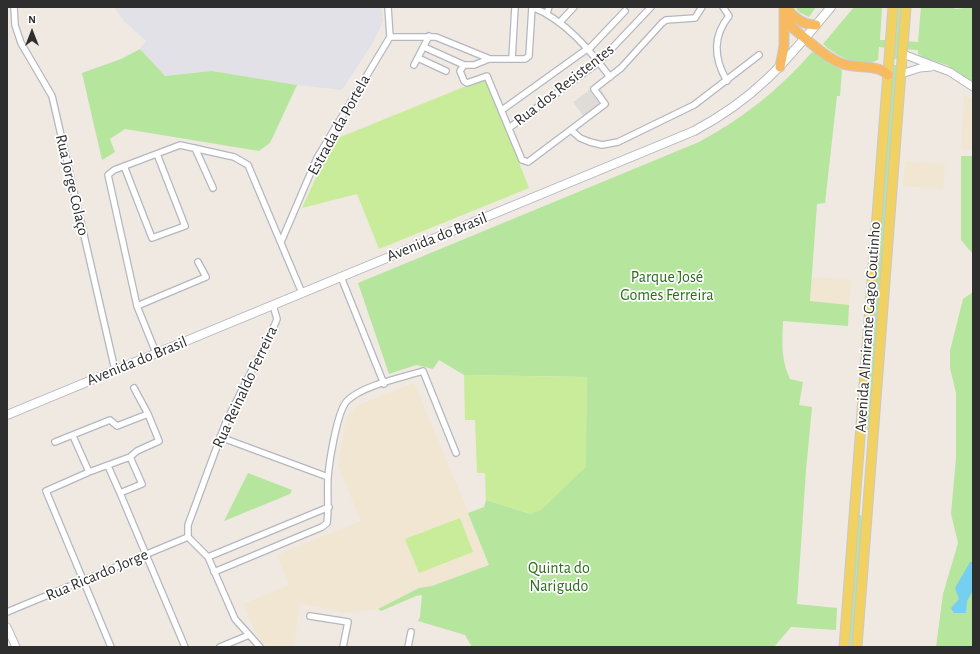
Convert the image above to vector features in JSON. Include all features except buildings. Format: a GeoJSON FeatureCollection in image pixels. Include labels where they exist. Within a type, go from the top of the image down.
{"type":"FeatureCollection","features":[{"type":"Feature","properties":{"kind":"highway"},"geometry":{"type":"LineString","coordinates":[[785,9],[801,22],[816,25]]}},
{"type":"Feature","properties":{"kind":"highway"},"geometry":{"type":"LineString","coordinates":[[785,9],[790,25],[838,62],[856,67],[880,69],[888,75]]}},
{"type":"Feature","properties":{"kind":"highway"},"geometry":{"type":"LineString","coordinates":[[780,68],[784,46],[785,9]]}},
{"type":"Feature","properties":{"kind":"main road","name":"Avenida do Brasil"},"geometry":{"type":"LineString","coordinates":[[7,415],[694,132],[721,117],[746,99],[780,68],[831,7]]}},
{"type":"Feature","properties":{"kind":"main road","name":"Avenida Almirante Gago Coutinho"},"geometry":{"type":"LineString","coordinates":[[844,647],[893,7]]}},
{"type":"Feature","properties":{"kind":"main road","name":"Avenida Almirante Gago Coutinho"},"geometry":{"type":"LineString","coordinates":[[857,647],[906,7]]}},
{"type":"Feature","properties":{"kind":"main road"},"geometry":{"type":"LineString","coordinates":[[858,467],[871,468]]}},
{"type":"Feature","properties":{"kind":"main road"},"geometry":{"type":"LineString","coordinates":[[857,482],[870,482]]}},
{"type":"Feature","properties":{"kind":"street","name":"Rua Jorge Colaço"},"geometry":{"type":"LineString","coordinates":[[14,7],[15,25],[21,43],[52,96],[114,370]]}},
{"type":"Feature","properties":{"kind":"street"},"geometry":{"type":"LineString","coordinates":[[388,7],[390,37],[429,36],[444,40],[490,59]]}},
{"type":"Feature","properties":{"kind":"street"},"geometry":{"type":"LineString","coordinates":[[512,59],[515,7]]}},
{"type":"Feature","properties":{"kind":"street"},"geometry":{"type":"LineString","coordinates":[[424,47],[464,65],[474,65],[490,59],[528,58],[532,7],[548,10],[588,49],[610,77]]}},
{"type":"Feature","properties":{"kind":"street"},"geometry":{"type":"LineString","coordinates":[[560,22],[574,7]]}},
{"type":"Feature","properties":{"kind":"street","name":"Rua dos Resistentes"},"geometry":{"type":"LineString","coordinates":[[510,128],[599,62],[651,7]]}},
{"type":"Feature","properties":{"kind":"street"},"geometry":{"type":"LineString","coordinates":[[464,65],[460,71],[464,81],[470,82],[487,76],[523,162],[531,162],[605,104],[594,89],[621,68],[664,21],[695,18],[702,7]]}},
{"type":"Feature","properties":{"kind":"street"},"geometry":{"type":"LineString","coordinates":[[723,7],[729,16],[722,25],[716,44],[716,52],[720,69],[727,81]]}},
{"type":"Feature","properties":{"kind":"street"},"geometry":{"type":"LineString","coordinates":[[502,110],[588,49],[625,11]]}},
{"type":"Feature","properties":{"kind":"street"},"geometry":{"type":"LineString","coordinates":[[414,65],[429,36]]}},
{"type":"Feature","properties":{"kind":"street","name":"Estrada da Portela"},"geometry":{"type":"LineString","coordinates":[[281,242],[317,158],[390,37]]}},
{"type":"Feature","properties":{"kind":"street"},"geometry":{"type":"LineString","coordinates":[[571,130],[580,138],[590,142],[602,145],[618,142],[682,112],[727,81],[759,54]]}},
{"type":"Feature","properties":{"kind":"street"},"geometry":{"type":"LineString","coordinates":[[903,54],[950,72],[973,87]]}},
{"type":"Feature","properties":{"kind":"street"},"geometry":{"type":"LineString","coordinates":[[418,58],[446,71]]}},
{"type":"Feature","properties":{"kind":"street"},"geometry":{"type":"LineString","coordinates":[[901,74],[920,68],[933,66]]}},
{"type":"Feature","properties":{"kind":"street"},"geometry":{"type":"LineString","coordinates":[[156,353],[137,306],[108,175],[114,170],[180,145],[234,156],[248,165],[302,293]]}},
{"type":"Feature","properties":{"kind":"street"},"geometry":{"type":"LineString","coordinates":[[195,148],[213,188]]}},
{"type":"Feature","properties":{"kind":"street"},"geometry":{"type":"LineString","coordinates":[[124,166],[152,238],[185,226],[157,154]]}},
{"type":"Feature","properties":{"kind":"street"},"geometry":{"type":"LineString","coordinates":[[137,306],[206,277],[198,262]]}},
{"type":"Feature","properties":{"kind":"street"},"geometry":{"type":"LineString","coordinates":[[341,277],[384,384]]}},
{"type":"Feature","properties":{"kind":"street","name":"Rua Reinaldo Ferreira"},"geometry":{"type":"LineString","coordinates":[[188,537],[188,525],[220,437],[277,319],[273,305]]}},
{"type":"Feature","properties":{"kind":"street"},"geometry":{"type":"LineString","coordinates":[[214,572],[322,528],[327,523],[329,507],[328,477],[339,416],[346,402],[360,392],[423,371],[456,453]]}},
{"type":"Feature","properties":{"kind":"street"},"geometry":{"type":"LineString","coordinates":[[111,647],[46,491],[89,472],[130,457],[137,451],[159,441],[148,414],[134,388]]}},
{"type":"Feature","properties":{"kind":"street"},"geometry":{"type":"LineString","coordinates":[[55,442],[110,420],[117,426],[148,414]]}},
{"type":"Feature","properties":{"kind":"street"},"geometry":{"type":"LineString","coordinates":[[73,436],[89,472]]}},
{"type":"Feature","properties":{"kind":"street"},"geometry":{"type":"LineString","coordinates":[[220,437],[328,477]]}},
{"type":"Feature","properties":{"kind":"street"},"geometry":{"type":"LineString","coordinates":[[120,493],[142,484],[130,457]]}},
{"type":"Feature","properties":{"kind":"street"},"geometry":{"type":"LineString","coordinates":[[108,466],[185,647]]}},
{"type":"Feature","properties":{"kind":"street"},"geometry":{"type":"LineString","coordinates":[[208,557],[329,507]]}},
{"type":"Feature","properties":{"kind":"street"},"geometry":{"type":"LineString","coordinates":[[188,537],[208,557],[235,619],[260,647]]}},
{"type":"Feature","properties":{"kind":"street","name":"Rua Ricardo Jorge"},"geometry":{"type":"LineString","coordinates":[[7,612],[188,537]]}},
{"type":"Feature","properties":{"kind":"street"},"geometry":{"type":"LineString","coordinates":[[310,616],[348,622],[343,647]]}},
{"type":"Feature","properties":{"kind":"street"},"geometry":{"type":"LineString","coordinates":[[7,627],[16,647]]}},
{"type":"Feature","properties":{"kind":"street"},"geometry":{"type":"LineString","coordinates":[[408,647],[411,632]]}},
{"type":"Feature","properties":{"kind":"street"},"geometry":{"type":"LineString","coordinates":[[220,647],[249,635]]}},
{"type":"Feature","properties":{"kind":"shaded area"},"geometry":{"type":"Polygon","coordinates":[[[114,7],[381,7],[383,21],[374,41],[342,90],[297,85],[212,71],[164,76],[140,49],[146,41],[124,21],[114,7]]]}},
{"type":"Feature","properties":{"kind":"shaded area"},"geometry":{"type":"Polygon","coordinates":[[[598,84],[610,104],[587,121],[573,102],[598,84]]]}},
{"type":"Feature","properties":{"kind":"shaded area"},"geometry":{"type":"Polygon","coordinates":[[[964,95],[973,100],[973,150],[961,149],[964,95]]]}},
{"type":"Feature","properties":{"kind":"shaded area"},"geometry":{"type":"Polygon","coordinates":[[[905,161],[945,164],[943,189],[903,186],[905,161]]]}},
{"type":"Feature","properties":{"kind":"shaded area"},"geometry":{"type":"Polygon","coordinates":[[[812,277],[851,280],[849,305],[810,302],[812,277]]]}},
{"type":"Feature","properties":{"kind":"shaded area"},"geometry":{"type":"Polygon","coordinates":[[[414,383],[490,564],[432,586],[419,588],[378,609],[345,613],[300,603],[294,647],[266,647],[254,630],[243,604],[289,585],[277,555],[361,521],[338,466],[346,418],[357,406],[414,383]]]}},
{"type":"Feature","properties":{"kind":"green space"},"geometry":{"type":"Polygon","coordinates":[[[795,7],[816,7],[809,17],[799,12],[795,7]]]}},
{"type":"Feature","properties":{"kind":"green space"},"geometry":{"type":"Polygon","coordinates":[[[854,7],[882,7],[880,40],[890,40],[889,48],[879,47],[878,60],[864,63],[849,60],[828,49],[823,44],[854,7]]]}},
{"type":"Feature","properties":{"kind":"green space"},"geometry":{"type":"Polygon","coordinates":[[[898,7],[902,7],[898,59],[894,59],[898,7]]]}},
{"type":"Feature","properties":{"kind":"green space"},"geometry":{"type":"Polygon","coordinates":[[[921,7],[950,7],[956,9],[973,7],[973,82],[947,65],[925,58],[918,54],[918,50],[904,49],[906,41],[918,42],[921,7]]]}},
{"type":"Feature","properties":{"kind":"green space"},"geometry":{"type":"Polygon","coordinates":[[[140,49],[165,76],[212,71],[297,85],[270,143],[259,151],[125,129],[110,139],[115,152],[102,160],[82,73],[121,59],[140,49]]]}},
{"type":"Feature","properties":{"kind":"green space","name":"Parque José Gomes Ferreira"},"geometry":{"type":"Polygon","coordinates":[[[814,52],[830,64],[842,70],[840,96],[837,96],[825,203],[817,204],[810,301],[849,305],[848,326],[783,321],[782,344],[785,365],[790,379],[803,382],[799,405],[812,407],[797,604],[837,608],[836,630],[791,627],[774,647],[472,647],[465,635],[418,621],[420,617],[422,595],[416,596],[381,611],[378,609],[419,588],[432,586],[489,565],[468,513],[484,507],[486,500],[531,514],[585,467],[587,377],[464,375],[439,360],[433,369],[416,365],[389,374],[358,283],[699,142],[715,133],[760,102],[786,79],[811,53],[814,52]]]}},
{"type":"Feature","properties":{"kind":"green space"},"geometry":{"type":"Polygon","coordinates":[[[893,65],[897,65],[869,436],[866,425],[893,65]]]}},
{"type":"Feature","properties":{"kind":"green space"},"geometry":{"type":"Polygon","coordinates":[[[486,78],[529,188],[379,249],[357,194],[302,208],[333,140],[486,78]]]}},
{"type":"Feature","properties":{"kind":"green space"},"geometry":{"type":"Polygon","coordinates":[[[961,156],[973,156],[973,254],[961,240],[961,156]]]}},
{"type":"Feature","properties":{"kind":"green space"},"geometry":{"type":"Polygon","coordinates":[[[973,292],[973,647],[936,647],[943,594],[958,543],[951,514],[956,458],[956,393],[950,368],[950,351],[963,299],[973,292]]]}},
{"type":"Feature","properties":{"kind":"green space"},"geometry":{"type":"Polygon","coordinates":[[[464,375],[587,377],[586,467],[541,510],[531,514],[486,500],[485,473],[477,473],[475,420],[465,420],[464,375]]]}},
{"type":"Feature","properties":{"kind":"green space"},"geometry":{"type":"Polygon","coordinates":[[[248,473],[292,490],[290,494],[224,521],[248,473]]]}},
{"type":"Feature","properties":{"kind":"green space"},"geometry":{"type":"Polygon","coordinates":[[[859,515],[861,515],[862,524],[853,647],[849,647],[859,515]]]}},
{"type":"Feature","properties":{"kind":"green space"},"geometry":{"type":"Polygon","coordinates":[[[460,518],[473,552],[419,573],[405,539],[460,518]]]}},
{"type":"Feature","properties":{"kind":"water"},"geometry":{"type":"Polygon","coordinates":[[[970,562],[973,562],[973,590],[967,601],[966,613],[954,613],[951,608],[959,599],[955,588],[970,562]]]}},
{"type":"Feature","properties":{"kind":"park label","name":"Quinta do Narigudo"},"geometry":{"type":"Point","coordinates":[559,577]}}]}
